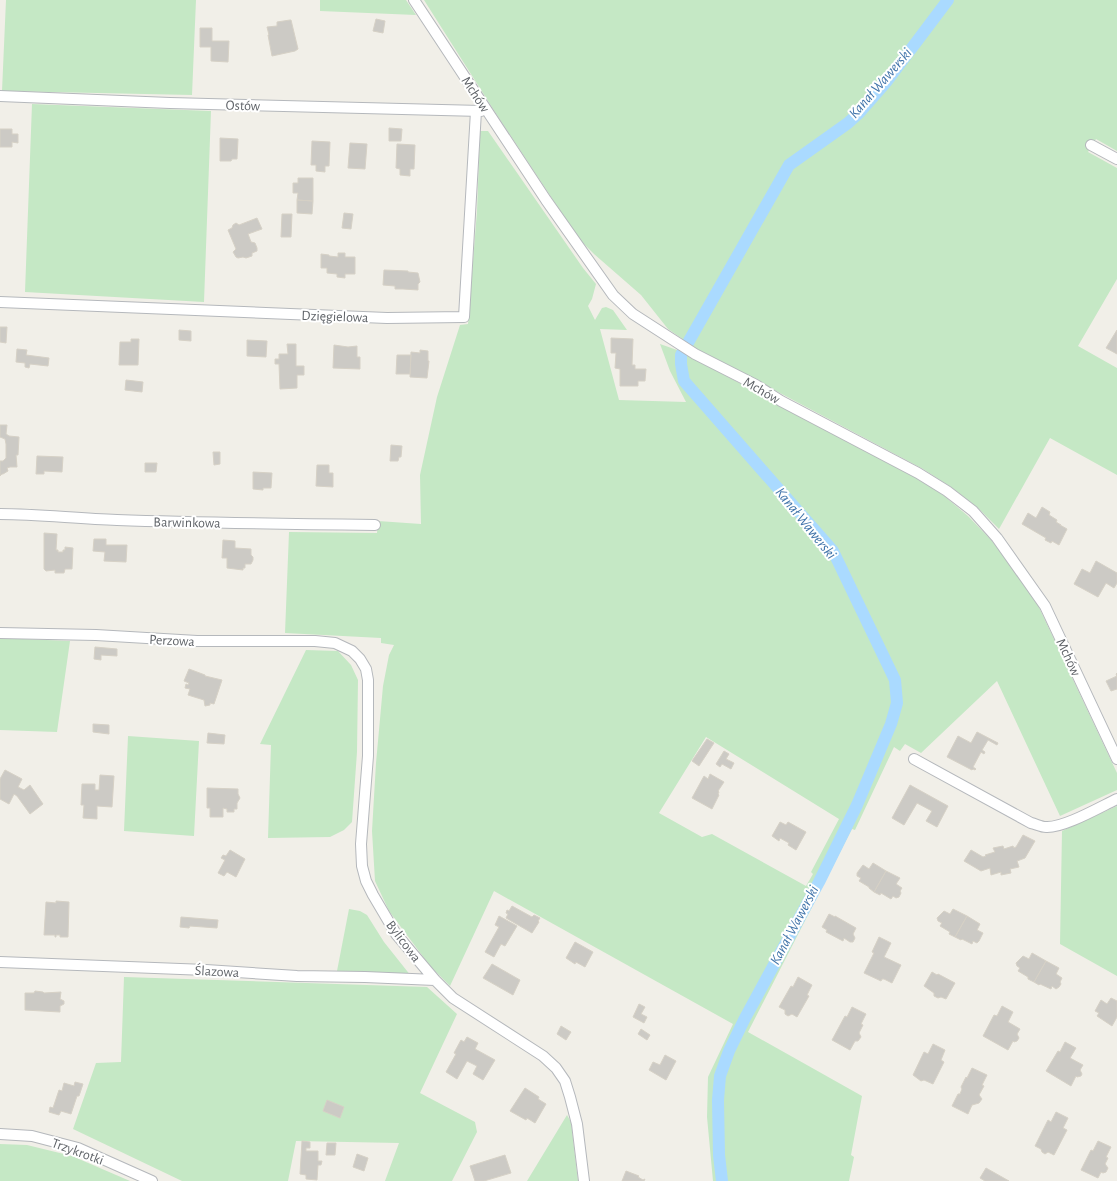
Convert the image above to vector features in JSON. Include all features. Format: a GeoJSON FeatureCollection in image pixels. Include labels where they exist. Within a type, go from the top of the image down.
{"type":"FeatureCollection","features":[{"type":"Feature","properties":{"kind":"street","name":"Mchów"},"geometry":{"type":"LineString","coordinates":[[414,0],[532,180],[613,295],[633,314],[695,354],[918,473],[947,491],[973,511],[997,538],[1045,606],[1117,760]]}},
{"type":"Feature","properties":{"kind":"street","name":"Ostów"},"geometry":{"type":"LineString","coordinates":[[0,96],[170,103],[487,111]]}},
{"type":"Feature","properties":{"kind":"street","name":"Dzięgielowa"},"geometry":{"type":"LineString","coordinates":[[0,302],[387,318],[464,317],[476,111]]}},
{"type":"Feature","properties":{"kind":"street"},"geometry":{"type":"LineString","coordinates":[[1091,145],[1117,159]]}},
{"type":"Feature","properties":{"kind":"street","name":"Barwinkowa"},"geometry":{"type":"LineString","coordinates":[[0,514],[30,514],[115,520],[375,525]]}},
{"type":"Feature","properties":{"kind":"street","name":"Perzowa"},"geometry":{"type":"LineString","coordinates":[[0,633],[197,642],[315,641],[335,643],[343,647]]}},
{"type":"Feature","properties":{"kind":"street","name":"Bylicowa"},"geometry":{"type":"LineString","coordinates":[[343,647],[360,659],[366,669],[368,680],[368,756],[361,844],[362,866],[366,881],[396,934],[453,998],[542,1056],[556,1068],[565,1081],[577,1124],[584,1181]]}},
{"type":"Feature","properties":{"kind":"street"},"geometry":{"type":"LineString","coordinates":[[914,759],[1031,823],[1042,827],[1056,826],[1068,822],[1117,800]]}},
{"type":"Feature","properties":{"kind":"street","name":"Ślazowa"},"geometry":{"type":"LineString","coordinates":[[0,962],[206,970],[297,976],[435,980]]}},
{"type":"Feature","properties":{"kind":"street","name":"Trzykrotki"},"geometry":{"type":"LineString","coordinates":[[0,1134],[32,1136],[78,1148],[152,1181]]}},
{"type":"Feature","properties":{"kind":"green space"},"geometry":{"type":"Polygon","coordinates":[[[6,0],[196,0],[192,95],[2,91],[6,0]]]}},
{"type":"Feature","properties":{"kind":"green space"},"geometry":{"type":"Polygon","coordinates":[[[320,0],[406,0],[416,15],[320,11],[320,0]]]}},
{"type":"Feature","properties":{"kind":"green space"},"geometry":{"type":"Polygon","coordinates":[[[424,0],[1117,0],[1117,151],[1096,139],[1088,152],[1117,168],[1117,279],[1078,346],[1117,368],[1117,475],[1050,438],[999,529],[977,507],[923,469],[697,349],[668,329],[641,295],[578,238],[424,0]]]}},
{"type":"Feature","properties":{"kind":"green space"},"geometry":{"type":"Polygon","coordinates":[[[32,104],[211,111],[204,302],[25,292],[32,104]]]}},
{"type":"Feature","properties":{"kind":"green space"},"geometry":{"type":"Polygon","coordinates":[[[480,131],[488,131],[596,284],[588,306],[595,320],[602,308],[606,307],[613,310],[627,330],[600,329],[619,400],[686,402],[670,371],[660,344],[680,351],[916,478],[943,495],[968,516],[993,542],[1036,601],[1117,773],[1117,790],[1060,816],[997,681],[921,753],[905,744],[900,751],[894,747],[855,830],[852,829],[748,1032],[862,1096],[851,1155],[854,1157],[849,1181],[713,1181],[707,1117],[708,1077],[733,1024],[494,891],[450,986],[430,966],[389,911],[375,881],[372,831],[376,763],[383,686],[389,655],[394,645],[381,643],[381,638],[285,633],[289,532],[377,533],[378,521],[421,524],[420,475],[437,397],[460,325],[468,324],[477,211],[480,131]],[[706,737],[659,813],[702,837],[712,834],[806,886],[813,874],[811,872],[839,819],[706,737]]]}},
{"type":"Feature","properties":{"kind":"green space"},"geometry":{"type":"Polygon","coordinates":[[[0,638],[70,641],[57,732],[0,730],[0,638]]]}},
{"type":"Feature","properties":{"kind":"green space"},"geometry":{"type":"Polygon","coordinates":[[[306,650],[338,651],[351,665],[358,680],[357,752],[352,822],[344,830],[330,837],[268,838],[271,745],[260,744],[306,650]]]}},
{"type":"Feature","properties":{"kind":"green space"},"geometry":{"type":"Polygon","coordinates":[[[128,736],[199,741],[194,836],[124,831],[128,736]]]}},
{"type":"Feature","properties":{"kind":"green space"},"geometry":{"type":"Polygon","coordinates":[[[1117,806],[1117,976],[1060,944],[1062,831],[1117,806]]]}},
{"type":"Feature","properties":{"kind":"green space"},"geometry":{"type":"Polygon","coordinates":[[[349,909],[360,911],[367,915],[384,942],[411,976],[337,971],[349,909]]]}},
{"type":"Feature","properties":{"kind":"green space"},"geometry":{"type":"Polygon","coordinates":[[[124,977],[427,987],[457,1014],[420,1093],[475,1122],[477,1132],[452,1181],[385,1181],[399,1143],[296,1141],[288,1181],[182,1181],[73,1129],[96,1063],[121,1062],[124,977]]]}},
{"type":"Feature","properties":{"kind":"green space"},"geometry":{"type":"Polygon","coordinates":[[[567,1115],[571,1122],[578,1181],[527,1181],[567,1115]]]}},
{"type":"Feature","properties":{"kind":"green space"},"geometry":{"type":"Polygon","coordinates":[[[0,1144],[27,1145],[72,1156],[130,1181],[0,1181],[0,1144]]]}},
{"type":"Feature","properties":{"kind":"building"},"geometry":{"type":"Polygon","coordinates":[[[376,19],[385,21],[383,33],[373,31],[376,19]]]}},
{"type":"Feature","properties":{"kind":"building"},"geometry":{"type":"Polygon","coordinates":[[[291,20],[298,49],[272,56],[267,27],[277,26],[277,22],[291,20]]]}},
{"type":"Feature","properties":{"kind":"building"},"geometry":{"type":"Polygon","coordinates":[[[200,28],[212,28],[212,41],[229,41],[228,62],[211,61],[211,47],[200,47],[200,28]]]}},
{"type":"Feature","properties":{"kind":"building"},"geometry":{"type":"Polygon","coordinates":[[[389,128],[402,129],[401,141],[389,141],[389,128]]]}},
{"type":"Feature","properties":{"kind":"building"},"geometry":{"type":"Polygon","coordinates":[[[0,129],[12,129],[12,134],[18,134],[18,143],[12,142],[12,147],[0,147],[0,129]]]}},
{"type":"Feature","properties":{"kind":"building"},"geometry":{"type":"Polygon","coordinates":[[[220,138],[238,139],[237,159],[220,161],[220,138]]]}},
{"type":"Feature","properties":{"kind":"building"},"geometry":{"type":"Polygon","coordinates":[[[312,141],[330,142],[329,166],[325,166],[325,172],[316,171],[316,165],[311,165],[312,141]]]}},
{"type":"Feature","properties":{"kind":"building"},"geometry":{"type":"Polygon","coordinates":[[[350,143],[367,144],[365,169],[348,168],[350,143]]]}},
{"type":"Feature","properties":{"kind":"building"},"geometry":{"type":"Polygon","coordinates":[[[397,144],[415,145],[414,169],[410,169],[410,176],[400,175],[400,169],[396,168],[397,144]]]}},
{"type":"Feature","properties":{"kind":"building"},"geometry":{"type":"Polygon","coordinates":[[[298,178],[313,178],[313,201],[297,200],[298,193],[293,193],[293,183],[298,183],[298,178]]]}},
{"type":"Feature","properties":{"kind":"building"},"geometry":{"type":"Polygon","coordinates":[[[297,200],[313,201],[312,214],[297,213],[297,200]]]}},
{"type":"Feature","properties":{"kind":"building"},"geometry":{"type":"Polygon","coordinates":[[[344,213],[353,214],[351,229],[342,228],[344,213]]]}},
{"type":"Feature","properties":{"kind":"building"},"geometry":{"type":"Polygon","coordinates":[[[282,214],[292,214],[291,237],[281,237],[282,214]]]}},
{"type":"Feature","properties":{"kind":"building"},"geometry":{"type":"Polygon","coordinates":[[[257,218],[262,229],[248,234],[251,242],[255,243],[257,251],[252,253],[252,256],[246,258],[236,257],[233,252],[236,249],[228,230],[236,223],[239,225],[257,218]]]}},
{"type":"Feature","properties":{"kind":"building"},"geometry":{"type":"Polygon","coordinates":[[[338,253],[345,253],[345,257],[355,257],[355,274],[345,274],[345,278],[337,277],[337,274],[327,273],[327,268],[321,268],[321,254],[338,257],[338,253]]]}},
{"type":"Feature","properties":{"kind":"building"},"geometry":{"type":"Polygon","coordinates":[[[384,270],[418,273],[420,282],[418,290],[395,289],[395,286],[383,285],[384,270]]]}},
{"type":"Feature","properties":{"kind":"building"},"geometry":{"type":"Polygon","coordinates":[[[0,327],[7,327],[6,343],[0,342],[0,327]]]}},
{"type":"Feature","properties":{"kind":"building"},"geometry":{"type":"Polygon","coordinates":[[[179,330],[191,331],[191,341],[179,340],[179,330]]]}},
{"type":"Feature","properties":{"kind":"building"},"geometry":{"type":"Polygon","coordinates":[[[1117,330],[1117,354],[1106,348],[1117,330]]]}},
{"type":"Feature","properties":{"kind":"building"},"geometry":{"type":"Polygon","coordinates":[[[611,338],[633,339],[632,365],[635,365],[635,369],[646,369],[645,381],[638,381],[638,386],[620,386],[620,369],[615,368],[616,353],[611,353],[611,338]]]}},
{"type":"Feature","properties":{"kind":"building"},"geometry":{"type":"Polygon","coordinates":[[[131,339],[139,339],[138,365],[119,365],[120,342],[131,342],[131,339]]]}},
{"type":"Feature","properties":{"kind":"building"},"geometry":{"type":"Polygon","coordinates":[[[247,340],[267,341],[266,357],[247,356],[247,340]]]}},
{"type":"Feature","properties":{"kind":"building"},"geometry":{"type":"Polygon","coordinates":[[[287,344],[296,344],[296,366],[304,366],[304,375],[297,375],[297,388],[280,389],[279,364],[275,364],[275,359],[279,359],[279,354],[288,354],[287,344]]]}},
{"type":"Feature","properties":{"kind":"building"},"geometry":{"type":"Polygon","coordinates":[[[334,345],[357,346],[357,357],[360,357],[360,369],[333,368],[334,345]]]}},
{"type":"Feature","properties":{"kind":"building"},"geometry":{"type":"Polygon","coordinates":[[[17,349],[27,350],[26,355],[49,358],[48,366],[30,364],[29,368],[25,367],[25,363],[16,362],[17,349]]]}},
{"type":"Feature","properties":{"kind":"building"},"geometry":{"type":"Polygon","coordinates":[[[420,350],[428,351],[427,378],[410,377],[411,352],[420,353],[420,350]]]}},
{"type":"Feature","properties":{"kind":"building"},"geometry":{"type":"Polygon","coordinates":[[[397,355],[411,355],[410,374],[396,374],[397,355]]]}},
{"type":"Feature","properties":{"kind":"building"},"geometry":{"type":"Polygon","coordinates":[[[126,380],[143,382],[142,392],[125,390],[126,380]]]}},
{"type":"Feature","properties":{"kind":"building"},"geometry":{"type":"Polygon","coordinates":[[[0,425],[7,425],[6,434],[9,436],[19,437],[18,455],[16,455],[17,467],[7,468],[8,471],[0,476],[0,461],[6,458],[6,444],[5,439],[0,437],[0,425]]]}},
{"type":"Feature","properties":{"kind":"building"},"geometry":{"type":"Polygon","coordinates":[[[391,445],[402,446],[401,457],[399,457],[398,461],[390,461],[391,445]]]}},
{"type":"Feature","properties":{"kind":"building"},"geometry":{"type":"Polygon","coordinates":[[[213,452],[220,452],[220,464],[214,465],[213,452]]]}},
{"type":"Feature","properties":{"kind":"building"},"geometry":{"type":"Polygon","coordinates":[[[37,456],[63,457],[62,472],[44,471],[44,474],[36,474],[37,456]]]}},
{"type":"Feature","properties":{"kind":"building"},"geometry":{"type":"Polygon","coordinates":[[[145,463],[157,463],[156,472],[145,472],[145,463]]]}},
{"type":"Feature","properties":{"kind":"building"},"geometry":{"type":"Polygon","coordinates":[[[317,465],[329,465],[329,473],[333,473],[333,487],[316,486],[317,465]]]}},
{"type":"Feature","properties":{"kind":"building"},"geometry":{"type":"Polygon","coordinates":[[[253,472],[272,473],[271,488],[263,488],[263,490],[253,489],[253,472]]]}},
{"type":"Feature","properties":{"kind":"building"},"geometry":{"type":"Polygon","coordinates":[[[1042,507],[1050,512],[1049,515],[1057,520],[1056,522],[1067,529],[1059,545],[1045,540],[1046,538],[1022,524],[1028,513],[1036,518],[1042,507]]]}},
{"type":"Feature","properties":{"kind":"building"},"geometry":{"type":"Polygon","coordinates":[[[44,533],[57,534],[56,550],[58,552],[63,552],[65,547],[73,548],[72,569],[65,569],[64,573],[55,573],[55,570],[46,571],[44,569],[44,533]]]}},
{"type":"Feature","properties":{"kind":"building"},"geometry":{"type":"Polygon","coordinates":[[[94,539],[106,539],[106,545],[127,545],[126,562],[104,561],[105,552],[93,551],[94,539]]]}},
{"type":"Feature","properties":{"kind":"building"},"geometry":{"type":"Polygon","coordinates":[[[223,540],[235,541],[235,548],[251,549],[253,560],[251,564],[245,564],[243,570],[227,568],[227,558],[222,558],[223,540]]]}},
{"type":"Feature","properties":{"kind":"building"},"geometry":{"type":"Polygon","coordinates":[[[1096,561],[1117,573],[1117,583],[1114,588],[1106,583],[1098,597],[1074,584],[1082,569],[1090,573],[1096,561]]]}},
{"type":"Feature","properties":{"kind":"building"},"geometry":{"type":"Polygon","coordinates":[[[95,647],[117,649],[117,656],[101,655],[101,660],[94,659],[95,647]]]}},
{"type":"Feature","properties":{"kind":"building"},"geometry":{"type":"Polygon","coordinates":[[[189,669],[205,676],[222,680],[214,704],[210,703],[210,705],[205,706],[204,700],[188,695],[190,689],[185,688],[186,684],[188,685],[189,683],[184,681],[189,669]]]}},
{"type":"Feature","properties":{"kind":"building"},"geometry":{"type":"Polygon","coordinates":[[[1117,676],[1117,689],[1111,691],[1106,681],[1117,676]]]}},
{"type":"Feature","properties":{"kind":"building"},"geometry":{"type":"Polygon","coordinates":[[[93,724],[109,725],[109,734],[93,732],[93,724]]]}},
{"type":"Feature","properties":{"kind":"building"},"geometry":{"type":"Polygon","coordinates":[[[977,732],[998,743],[997,745],[988,740],[982,750],[985,752],[984,754],[981,752],[973,767],[975,770],[947,757],[958,736],[971,743],[977,732]]]}},
{"type":"Feature","properties":{"kind":"building"},"geometry":{"type":"Polygon","coordinates":[[[208,733],[225,735],[224,744],[207,743],[208,733]]]}},
{"type":"Feature","properties":{"kind":"building"},"geometry":{"type":"Polygon","coordinates":[[[707,739],[714,743],[699,766],[692,761],[707,739]]]}},
{"type":"Feature","properties":{"kind":"building"},"geometry":{"type":"Polygon","coordinates":[[[724,751],[729,754],[726,759],[734,763],[731,769],[722,764],[720,767],[716,764],[724,751]]]}},
{"type":"Feature","properties":{"kind":"building"},"geometry":{"type":"Polygon","coordinates":[[[5,770],[22,779],[18,787],[24,790],[30,785],[43,804],[30,814],[14,794],[9,804],[0,799],[0,779],[5,770]]]}},
{"type":"Feature","properties":{"kind":"building"},"geometry":{"type":"Polygon","coordinates":[[[710,774],[724,782],[718,791],[719,795],[712,809],[692,798],[704,776],[708,779],[710,774]]]}},
{"type":"Feature","properties":{"kind":"building"},"geometry":{"type":"Polygon","coordinates":[[[100,775],[114,776],[112,807],[97,806],[97,819],[83,818],[84,805],[81,805],[82,784],[95,784],[95,790],[99,790],[100,775]]]}},
{"type":"Feature","properties":{"kind":"building"},"geometry":{"type":"Polygon","coordinates":[[[910,785],[948,806],[937,827],[926,821],[932,811],[917,803],[904,825],[892,818],[910,785]]]}},
{"type":"Feature","properties":{"kind":"building"},"geometry":{"type":"Polygon","coordinates":[[[207,788],[238,789],[240,798],[237,803],[237,809],[234,809],[234,812],[227,812],[227,809],[223,808],[223,817],[210,817],[210,808],[207,808],[207,788]]]}},
{"type":"Feature","properties":{"kind":"building"},"geometry":{"type":"Polygon","coordinates":[[[780,822],[786,825],[788,822],[806,832],[796,850],[788,845],[789,843],[780,838],[779,841],[772,836],[780,822]]]}},
{"type":"Feature","properties":{"kind":"building"},"geometry":{"type":"Polygon","coordinates":[[[1023,835],[1035,841],[1025,858],[1017,861],[1019,867],[1010,869],[1011,873],[1001,875],[1001,872],[991,875],[990,868],[981,871],[964,861],[971,850],[983,857],[995,852],[993,848],[1003,846],[1004,849],[1013,846],[1014,848],[1023,835]]]}},
{"type":"Feature","properties":{"kind":"building"},"geometry":{"type":"Polygon","coordinates":[[[230,850],[245,859],[236,877],[227,872],[224,876],[218,873],[225,860],[221,858],[223,855],[226,856],[230,850]]]}},
{"type":"Feature","properties":{"kind":"building"},"geometry":{"type":"Polygon","coordinates":[[[873,863],[886,871],[874,892],[859,881],[861,878],[857,876],[863,865],[869,869],[873,863]]]}},
{"type":"Feature","properties":{"kind":"building"},"geometry":{"type":"Polygon","coordinates":[[[886,871],[900,878],[896,884],[902,888],[899,897],[893,896],[891,899],[881,893],[880,895],[874,892],[886,871]]]}},
{"type":"Feature","properties":{"kind":"building"},"geometry":{"type":"Polygon","coordinates":[[[56,901],[69,902],[68,937],[44,935],[46,902],[56,903],[56,901]]]}},
{"type":"Feature","properties":{"kind":"building"},"geometry":{"type":"Polygon","coordinates":[[[512,906],[532,917],[534,915],[540,918],[532,933],[506,918],[507,910],[509,911],[512,906]]]}},
{"type":"Feature","properties":{"kind":"building"},"geometry":{"type":"Polygon","coordinates":[[[953,909],[967,916],[955,937],[940,926],[942,923],[937,918],[944,911],[950,914],[953,909]]]}},
{"type":"Feature","properties":{"kind":"building"},"geometry":{"type":"Polygon","coordinates":[[[829,914],[856,928],[853,934],[855,938],[853,942],[844,938],[843,941],[826,932],[827,930],[822,927],[829,914]]]}},
{"type":"Feature","properties":{"kind":"building"},"geometry":{"type":"Polygon","coordinates":[[[499,916],[517,926],[505,946],[501,944],[494,957],[485,952],[499,927],[495,925],[499,916]]]}},
{"type":"Feature","properties":{"kind":"building"},"geometry":{"type":"Polygon","coordinates":[[[967,916],[980,924],[977,930],[983,933],[977,943],[973,941],[972,944],[955,937],[967,916]]]}},
{"type":"Feature","properties":{"kind":"building"},"geometry":{"type":"Polygon","coordinates":[[[181,917],[218,920],[217,928],[180,927],[181,917]]]}},
{"type":"Feature","properties":{"kind":"building"},"geometry":{"type":"Polygon","coordinates":[[[879,937],[891,943],[884,957],[901,965],[892,983],[884,979],[881,981],[864,973],[874,953],[872,952],[879,937]]]}},
{"type":"Feature","properties":{"kind":"building"},"geometry":{"type":"Polygon","coordinates":[[[575,942],[593,952],[585,967],[576,962],[575,964],[566,958],[575,942]]]}},
{"type":"Feature","properties":{"kind":"building"},"geometry":{"type":"Polygon","coordinates":[[[1032,953],[1046,961],[1034,982],[1018,971],[1020,968],[1016,963],[1023,956],[1029,959],[1032,953]]]}},
{"type":"Feature","properties":{"kind":"building"},"geometry":{"type":"Polygon","coordinates":[[[1046,961],[1059,968],[1056,974],[1062,978],[1061,984],[1056,989],[1052,986],[1051,989],[1034,982],[1046,961]]]}},
{"type":"Feature","properties":{"kind":"building"},"geometry":{"type":"Polygon","coordinates":[[[492,964],[520,980],[513,995],[483,978],[492,964]]]}},
{"type":"Feature","properties":{"kind":"building"},"geometry":{"type":"Polygon","coordinates":[[[932,972],[955,983],[946,999],[934,996],[934,993],[924,986],[932,972]]]}},
{"type":"Feature","properties":{"kind":"building"},"geometry":{"type":"Polygon","coordinates":[[[798,977],[812,985],[807,995],[809,996],[797,1017],[792,1014],[788,1016],[785,1014],[785,1010],[779,1007],[798,977]]]}},
{"type":"Feature","properties":{"kind":"building"},"geometry":{"type":"Polygon","coordinates":[[[35,991],[44,993],[61,992],[60,999],[64,1001],[64,1004],[60,1006],[60,1012],[25,1010],[25,993],[34,993],[35,991]]]}},
{"type":"Feature","properties":{"kind":"building"},"geometry":{"type":"Polygon","coordinates":[[[1111,998],[1117,1001],[1117,1017],[1112,1026],[1097,1016],[1099,1013],[1095,1011],[1101,1000],[1107,1004],[1111,998]]]}},
{"type":"Feature","properties":{"kind":"building"},"geometry":{"type":"Polygon","coordinates":[[[639,1004],[645,1007],[641,1014],[647,1017],[644,1023],[633,1017],[639,1004]]]}},
{"type":"Feature","properties":{"kind":"building"},"geometry":{"type":"Polygon","coordinates":[[[1002,1006],[1013,1012],[1008,1022],[1020,1029],[1017,1034],[1019,1038],[1017,1041],[1013,1041],[1008,1050],[983,1036],[994,1015],[997,1016],[1002,1006]]]}},
{"type":"Feature","properties":{"kind":"building"},"geometry":{"type":"Polygon","coordinates":[[[852,1007],[866,1014],[859,1033],[861,1037],[858,1041],[855,1041],[850,1050],[832,1040],[852,1007]]]}},
{"type":"Feature","properties":{"kind":"building"},"geometry":{"type":"Polygon","coordinates":[[[561,1026],[571,1032],[566,1040],[557,1034],[561,1026]]]}},
{"type":"Feature","properties":{"kind":"building"},"geometry":{"type":"Polygon","coordinates":[[[641,1029],[650,1035],[647,1040],[638,1034],[641,1029]]]}},
{"type":"Feature","properties":{"kind":"building"},"geometry":{"type":"Polygon","coordinates":[[[467,1037],[478,1043],[475,1049],[495,1060],[483,1080],[473,1074],[477,1066],[467,1061],[457,1079],[446,1072],[461,1040],[464,1042],[467,1037]]]}},
{"type":"Feature","properties":{"kind":"building"},"geometry":{"type":"Polygon","coordinates":[[[1065,1042],[1076,1048],[1070,1058],[1083,1065],[1080,1070],[1081,1076],[1076,1076],[1071,1086],[1046,1071],[1065,1042]]]}},
{"type":"Feature","properties":{"kind":"building"},"geometry":{"type":"Polygon","coordinates":[[[933,1044],[945,1050],[941,1060],[944,1062],[933,1084],[924,1080],[921,1081],[913,1075],[924,1052],[928,1054],[933,1044]]]}},
{"type":"Feature","properties":{"kind":"building"},"geometry":{"type":"Polygon","coordinates":[[[665,1055],[676,1061],[666,1080],[649,1070],[653,1062],[660,1065],[665,1055]]]}},
{"type":"Feature","properties":{"kind":"building"},"geometry":{"type":"Polygon","coordinates":[[[972,1068],[987,1075],[979,1095],[982,1099],[979,1103],[972,1105],[968,1114],[952,1106],[972,1068]]]}},
{"type":"Feature","properties":{"kind":"building"},"geometry":{"type":"Polygon","coordinates":[[[75,1082],[83,1084],[71,1114],[61,1111],[59,1115],[49,1112],[50,1107],[53,1108],[59,1090],[62,1091],[64,1083],[74,1086],[75,1082]]]}},
{"type":"Feature","properties":{"kind":"building"},"geometry":{"type":"Polygon","coordinates":[[[525,1088],[546,1104],[535,1123],[510,1111],[525,1088]]]}},
{"type":"Feature","properties":{"kind":"building"},"geometry":{"type":"Polygon","coordinates":[[[327,1100],[344,1107],[340,1118],[323,1111],[327,1100]]]}},
{"type":"Feature","properties":{"kind":"building"},"geometry":{"type":"Polygon","coordinates":[[[1056,1112],[1068,1118],[1063,1128],[1067,1130],[1054,1155],[1048,1152],[1045,1154],[1035,1146],[1048,1120],[1051,1122],[1056,1112]]]}},
{"type":"Feature","properties":{"kind":"building"},"geometry":{"type":"Polygon","coordinates":[[[302,1141],[310,1142],[310,1148],[306,1148],[306,1151],[318,1151],[318,1161],[322,1161],[321,1165],[318,1165],[317,1180],[306,1179],[306,1175],[300,1174],[302,1141]]]}},
{"type":"Feature","properties":{"kind":"building"},"geometry":{"type":"Polygon","coordinates":[[[1098,1141],[1111,1147],[1105,1164],[1108,1168],[1106,1172],[1101,1172],[1098,1178],[1081,1170],[1098,1141]]]}},
{"type":"Feature","properties":{"kind":"building"},"geometry":{"type":"Polygon","coordinates":[[[327,1143],[336,1143],[335,1155],[326,1155],[327,1143]]]}},
{"type":"Feature","properties":{"kind":"building"},"geometry":{"type":"Polygon","coordinates":[[[357,1154],[368,1158],[364,1171],[353,1167],[357,1154]]]}},
{"type":"Feature","properties":{"kind":"building"},"geometry":{"type":"Polygon","coordinates":[[[505,1155],[511,1173],[484,1181],[475,1181],[470,1166],[505,1155]]]}},
{"type":"Feature","properties":{"kind":"building"},"geometry":{"type":"Polygon","coordinates":[[[986,1168],[1009,1181],[985,1181],[980,1178],[986,1168]]]}},
{"type":"Feature","properties":{"kind":"building"},"geometry":{"type":"Polygon","coordinates":[[[626,1171],[639,1176],[643,1180],[645,1179],[644,1181],[622,1181],[626,1171]]]}},
{"type":"Feature","properties":{"kind":"waterway","name":"Kanał Wawerski"},"geometry":{"type":"LineString","coordinates":[[722,1181],[719,1155],[718,1100],[720,1076],[729,1051],[819,882],[857,805],[891,724],[897,703],[895,680],[833,551],[684,381],[681,355],[789,165],[859,113],[887,81],[948,0]]}}]}
